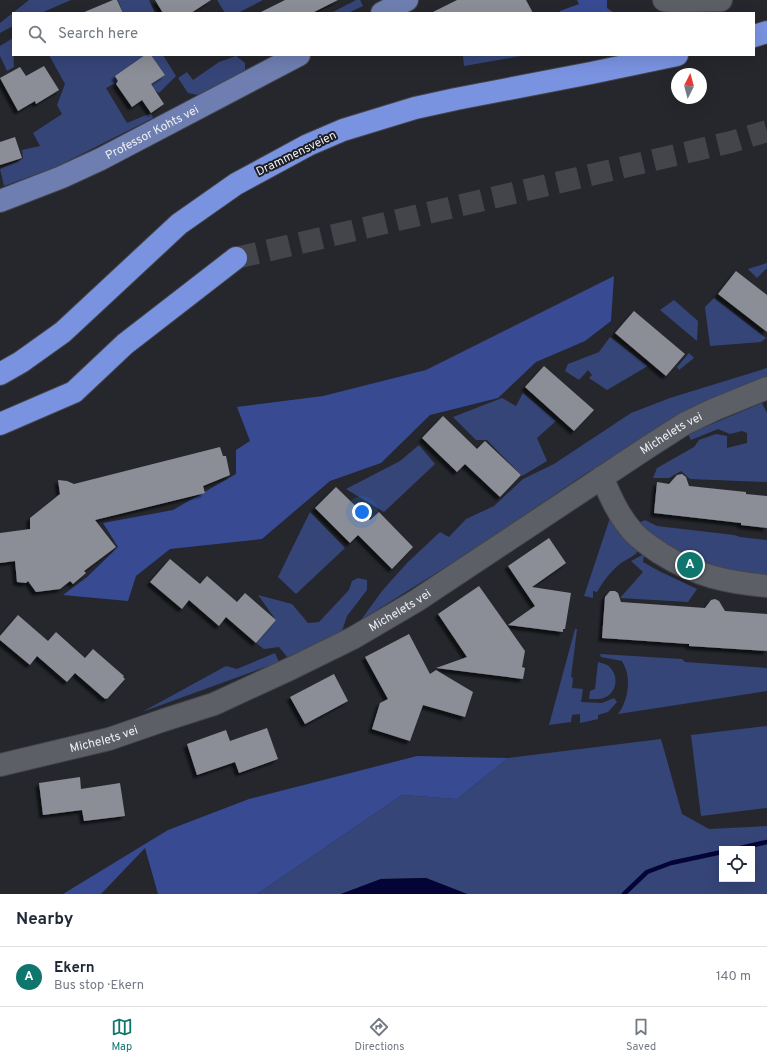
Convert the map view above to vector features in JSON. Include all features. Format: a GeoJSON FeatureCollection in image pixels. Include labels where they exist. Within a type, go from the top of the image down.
{"type":"FeatureCollection","features":[{"type":"Feature","properties":{"kind":"highway"},"geometry":{"type":"LineString","coordinates":[[755,36],[767,32]]}},
{"type":"Feature","properties":{"kind":"highway","name":"Drammensveien"},"geometry":{"type":"LineString","coordinates":[[0,374],[21,362],[63,332],[179,224],[236,184],[308,145],[343,130],[415,108],[672,56]]}},
{"type":"Feature","properties":{"kind":"highway"},"geometry":{"type":"LineString","coordinates":[[0,424],[74,392],[125,344],[236,258]]}},
{"type":"Feature","properties":{"kind":"main road"},"geometry":{"type":"LineString","coordinates":[[384,12],[407,0]]}},
{"type":"Feature","properties":{"kind":"main road","name":"Professor Kohts vei"},"geometry":{"type":"LineString","coordinates":[[0,201],[62,177],[101,159],[297,56]]}},
{"type":"Feature","properties":{"kind":"street"},"geometry":{"type":"LineString","coordinates":[[664,0],[721,0]]}},
{"type":"Feature","properties":{"kind":"street","name":"Michelets vei"},"geometry":{"type":"LineString","coordinates":[[0,765],[109,739],[214,704],[292,668],[353,638],[413,603],[684,424],[713,410],[767,388]]}},
{"type":"Feature","properties":{"kind":"street"},"geometry":{"type":"LineString","coordinates":[[602,477],[623,518],[634,532],[649,546],[679,565],[704,575],[735,583],[767,586]]}},
{"type":"Feature","properties":{"kind":"shaded area"},"geometry":{"type":"Polygon","coordinates":[[[29,0],[71,0],[43,12],[14,12],[29,0]]]}},
{"type":"Feature","properties":{"kind":"shaded area"},"geometry":{"type":"Polygon","coordinates":[[[118,0],[149,0],[155,12],[123,12],[118,0]]]}},
{"type":"Feature","properties":{"kind":"shaded area"},"geometry":{"type":"Polygon","coordinates":[[[217,0],[263,0],[240,12],[224,12],[217,0]]]}},
{"type":"Feature","properties":{"kind":"shaded area"},"geometry":{"type":"Polygon","coordinates":[[[356,0],[360,0],[363,6],[350,12],[333,12],[356,0]]]}},
{"type":"Feature","properties":{"kind":"shaded area"},"geometry":{"type":"Polygon","coordinates":[[[577,0],[607,0],[607,8],[613,12],[560,12],[579,4],[577,0]]]}},
{"type":"Feature","properties":{"kind":"shaded area"},"geometry":{"type":"Polygon","coordinates":[[[12,13],[12,27],[0,33],[0,23],[12,13]]]}},
{"type":"Feature","properties":{"kind":"shaded area"},"geometry":{"type":"Polygon","coordinates":[[[12,39],[12,56],[14,56],[14,67],[7,71],[0,56],[0,46],[12,39]]]}},
{"type":"Feature","properties":{"kind":"shaded area"},"geometry":{"type":"Polygon","coordinates":[[[50,56],[144,56],[132,64],[121,80],[106,88],[127,123],[151,113],[153,118],[56,167],[4,186],[0,169],[21,160],[23,158],[22,150],[40,146],[33,133],[62,114],[57,105],[65,84],[50,56]]]}},
{"type":"Feature","properties":{"kind":"shaded area"},"geometry":{"type":"Polygon","coordinates":[[[152,56],[164,56],[176,76],[159,93],[148,86],[165,75],[152,56]]]}},
{"type":"Feature","properties":{"kind":"shaded area"},"geometry":{"type":"Polygon","coordinates":[[[236,56],[245,63],[245,71],[198,95],[188,93],[178,78],[187,72],[193,80],[219,62],[236,56]]]}},
{"type":"Feature","properties":{"kind":"shaded area"},"geometry":{"type":"Polygon","coordinates":[[[463,56],[521,56],[464,66],[463,56]]]}},
{"type":"Feature","properties":{"kind":"shaded area"},"geometry":{"type":"Polygon","coordinates":[[[767,263],[767,269],[757,278],[748,269],[767,263]]]}},
{"type":"Feature","properties":{"kind":"shaded area"},"geometry":{"type":"Polygon","coordinates":[[[614,276],[611,321],[585,341],[536,362],[498,398],[430,415],[381,463],[330,481],[262,539],[170,549],[136,576],[128,601],[63,595],[87,577],[118,547],[103,523],[173,510],[236,474],[236,450],[250,441],[237,407],[323,396],[426,370],[614,276]]]}},
{"type":"Feature","properties":{"kind":"shaded area"},"geometry":{"type":"Polygon","coordinates":[[[714,298],[766,338],[761,342],[710,346],[705,307],[714,298]]]}},
{"type":"Feature","properties":{"kind":"shaded area"},"geometry":{"type":"Polygon","coordinates":[[[674,300],[698,321],[697,341],[660,310],[674,300]]]}},
{"type":"Feature","properties":{"kind":"shaded area"},"geometry":{"type":"Polygon","coordinates":[[[610,337],[648,366],[607,390],[589,378],[592,375],[588,370],[579,380],[565,371],[568,364],[599,352],[610,337]]]}},
{"type":"Feature","properties":{"kind":"shaded area"},"geometry":{"type":"Polygon","coordinates":[[[689,353],[694,358],[679,370],[677,367],[689,353]]]}},
{"type":"Feature","properties":{"kind":"shaded area"},"geometry":{"type":"Polygon","coordinates":[[[767,368],[767,378],[678,416],[582,476],[473,550],[361,620],[382,591],[407,563],[440,532],[449,537],[466,519],[494,506],[523,479],[554,464],[631,413],[670,398],[767,368]]]}},
{"type":"Feature","properties":{"kind":"shaded area"},"geometry":{"type":"Polygon","coordinates":[[[523,393],[556,421],[537,438],[547,461],[522,476],[487,440],[476,440],[453,417],[502,398],[516,406],[523,393]]]}},
{"type":"Feature","properties":{"kind":"shaded area"},"geometry":{"type":"Polygon","coordinates":[[[762,403],[767,413],[767,482],[690,479],[681,471],[669,478],[653,478],[657,468],[694,447],[699,440],[716,434],[727,436],[727,448],[747,443],[747,433],[742,431],[730,434],[718,429],[691,440],[688,434],[762,403]]]}},
{"type":"Feature","properties":{"kind":"shaded area"},"geometry":{"type":"Polygon","coordinates":[[[419,445],[435,464],[384,512],[346,489],[400,461],[419,445]]]}},
{"type":"Feature","properties":{"kind":"shaded area"},"geometry":{"type":"Polygon","coordinates":[[[310,512],[345,548],[296,594],[278,577],[310,512]]]}},
{"type":"Feature","properties":{"kind":"shaded area"},"geometry":{"type":"Polygon","coordinates":[[[610,518],[639,550],[614,570],[597,592],[593,591],[593,598],[584,596],[610,518]]]}},
{"type":"Feature","properties":{"kind":"shaded area"},"geometry":{"type":"Polygon","coordinates":[[[645,520],[657,526],[767,540],[767,578],[708,568],[710,564],[703,563],[702,569],[646,535],[648,530],[637,524],[645,520]]]}},
{"type":"Feature","properties":{"kind":"shaded area"},"geometry":{"type":"Polygon","coordinates":[[[644,554],[643,562],[697,589],[688,602],[620,598],[643,572],[631,561],[644,554]]]}},
{"type":"Feature","properties":{"kind":"shaded area"},"geometry":{"type":"Polygon","coordinates":[[[358,578],[367,580],[367,590],[347,616],[341,634],[288,658],[279,647],[264,649],[256,643],[276,620],[258,595],[292,604],[308,623],[319,622],[349,590],[352,581],[358,578]]]}},
{"type":"Feature","properties":{"kind":"shaded area"},"geometry":{"type":"Polygon","coordinates":[[[575,629],[577,629],[571,677],[573,678],[572,688],[583,689],[581,702],[602,703],[614,698],[617,702],[608,712],[598,715],[598,719],[580,723],[580,714],[572,715],[571,722],[549,725],[575,629]]]}},
{"type":"Feature","properties":{"kind":"shaded area"},"geometry":{"type":"Polygon","coordinates":[[[275,653],[279,662],[142,712],[226,666],[237,669],[275,653]]]}},
{"type":"Feature","properties":{"kind":"shaded area"},"geometry":{"type":"Polygon","coordinates":[[[600,654],[682,659],[685,662],[767,668],[767,691],[618,714],[627,695],[627,672],[622,661],[601,657],[600,654]]]}},
{"type":"Feature","properties":{"kind":"shaded area"},"geometry":{"type":"Polygon","coordinates":[[[598,662],[611,668],[616,682],[613,691],[606,697],[600,699],[589,699],[590,691],[595,689],[598,662]]]}},
{"type":"Feature","properties":{"kind":"shaded area"},"geometry":{"type":"Polygon","coordinates":[[[767,726],[767,808],[701,816],[691,735],[767,726]]]}},
{"type":"Feature","properties":{"kind":"shaded area"},"geometry":{"type":"Polygon","coordinates":[[[661,739],[682,814],[709,829],[767,826],[767,894],[467,894],[426,878],[381,879],[341,894],[257,894],[402,795],[457,799],[508,758],[661,739]]]}},
{"type":"Feature","properties":{"kind":"shaded area"},"geometry":{"type":"Polygon","coordinates":[[[417,756],[508,758],[457,799],[402,795],[257,894],[158,894],[145,848],[101,894],[63,894],[168,830],[249,799],[417,756]]]}},
{"type":"Feature","properties":{"kind":"shaded area"},"geometry":{"type":"Polygon","coordinates":[[[426,878],[467,894],[341,894],[381,879],[426,878]]]}},
{"type":"Feature","properties":{"kind":"building"},"geometry":{"type":"Polygon","coordinates":[[[113,0],[117,0],[123,12],[84,12],[113,0]]]}},
{"type":"Feature","properties":{"kind":"building"},"geometry":{"type":"Polygon","coordinates":[[[155,0],[211,0],[193,12],[162,12],[155,0]]]}},
{"type":"Feature","properties":{"kind":"building"},"geometry":{"type":"Polygon","coordinates":[[[285,0],[338,0],[314,12],[261,12],[285,0]]]}},
{"type":"Feature","properties":{"kind":"building"},"geometry":{"type":"Polygon","coordinates":[[[457,0],[526,0],[532,12],[433,12],[457,0]]]}},
{"type":"Feature","properties":{"kind":"building"},"geometry":{"type":"Polygon","coordinates":[[[144,56],[152,56],[165,75],[151,84],[164,104],[151,113],[142,100],[132,107],[116,84],[118,81],[115,76],[144,56]]]}},
{"type":"Feature","properties":{"kind":"building"},"geometry":{"type":"Polygon","coordinates":[[[44,66],[59,90],[36,104],[35,101],[18,111],[0,78],[20,67],[26,76],[44,66]]]}},
{"type":"Feature","properties":{"kind":"building"},"geometry":{"type":"Polygon","coordinates":[[[15,137],[22,158],[0,165],[0,142],[15,137]]]}},
{"type":"Feature","properties":{"kind":"building"},"geometry":{"type":"Polygon","coordinates":[[[736,271],[767,295],[767,332],[718,294],[736,271]]]}},
{"type":"Feature","properties":{"kind":"building"},"geometry":{"type":"Polygon","coordinates":[[[634,311],[685,354],[666,376],[615,333],[634,311]]]}},
{"type":"Feature","properties":{"kind":"building"},"geometry":{"type":"Polygon","coordinates":[[[544,366],[594,410],[574,431],[525,387],[544,366]]]}},
{"type":"Feature","properties":{"kind":"building"},"geometry":{"type":"Polygon","coordinates":[[[443,416],[477,449],[485,441],[521,475],[500,497],[465,464],[457,472],[422,438],[443,416]]]}},
{"type":"Feature","properties":{"kind":"building"},"geometry":{"type":"Polygon","coordinates":[[[220,447],[223,456],[226,456],[230,475],[203,486],[205,493],[95,520],[116,547],[84,571],[86,573],[73,584],[70,581],[60,589],[36,592],[28,581],[26,583],[17,582],[15,561],[0,563],[0,533],[30,529],[30,518],[60,494],[58,480],[67,481],[74,484],[220,447]]]}},
{"type":"Feature","properties":{"kind":"building"},"geometry":{"type":"Polygon","coordinates":[[[682,474],[686,477],[689,486],[746,492],[746,494],[767,496],[767,528],[741,525],[741,523],[654,513],[657,482],[669,484],[677,475],[682,474]]]}},
{"type":"Feature","properties":{"kind":"building"},"geometry":{"type":"Polygon","coordinates":[[[336,487],[370,520],[379,512],[413,547],[392,569],[358,535],[350,543],[315,508],[336,487]]]}},
{"type":"Feature","properties":{"kind":"building"},"geometry":{"type":"Polygon","coordinates":[[[549,538],[566,563],[532,587],[571,593],[565,629],[563,629],[563,632],[508,625],[535,606],[508,566],[549,538]]]}},
{"type":"Feature","properties":{"kind":"building"},"geometry":{"type":"Polygon","coordinates":[[[170,559],[200,584],[207,576],[237,602],[245,593],[276,620],[256,643],[226,617],[219,626],[189,600],[182,609],[150,582],[170,559]]]}},
{"type":"Feature","properties":{"kind":"building"},"geometry":{"type":"Polygon","coordinates":[[[479,586],[525,651],[522,667],[525,668],[523,679],[436,668],[467,657],[438,614],[479,586]]]}},
{"type":"Feature","properties":{"kind":"building"},"geometry":{"type":"Polygon","coordinates":[[[610,591],[615,591],[618,593],[621,602],[705,608],[711,600],[715,599],[719,601],[725,611],[767,614],[767,651],[602,638],[605,597],[610,591]]]}},
{"type":"Feature","properties":{"kind":"building"},"geometry":{"type":"Polygon","coordinates":[[[18,615],[48,641],[56,632],[85,658],[93,649],[124,676],[123,677],[125,679],[107,699],[105,699],[75,673],[67,682],[37,656],[30,665],[0,640],[0,636],[18,615]]]}},
{"type":"Feature","properties":{"kind":"building"},"geometry":{"type":"Polygon","coordinates":[[[409,634],[430,674],[436,670],[473,692],[465,717],[423,705],[410,741],[372,729],[380,703],[388,699],[365,657],[409,634]]]}},
{"type":"Feature","properties":{"kind":"building"},"geometry":{"type":"Polygon","coordinates":[[[334,674],[348,701],[305,724],[290,697],[334,674]]]}},
{"type":"Feature","properties":{"kind":"building"},"geometry":{"type":"Polygon","coordinates":[[[267,728],[278,759],[239,773],[235,762],[197,775],[187,744],[226,730],[230,741],[267,728]]]}},
{"type":"Feature","properties":{"kind":"building"},"geometry":{"type":"Polygon","coordinates":[[[80,777],[81,789],[120,783],[125,816],[84,821],[82,810],[43,815],[39,783],[80,777]]]}},
{"type":"Feature","properties":{"kind":"waterway"},"geometry":{"type":"LineString","coordinates":[[749,846],[767,842]]}},
{"type":"Feature","properties":{"kind":"waterway"},"geometry":{"type":"LineString","coordinates":[[624,894],[647,872],[671,863],[719,853]]}},
{"type":"Feature","properties":{"kind":"tunnel"},"geometry":{"type":"LineString","coordinates":[[236,258],[731,142],[767,131]]}},
{"type":"Feature","properties":{"kind":"place","name":"Ekern"},"geometry":{"type":"Point","coordinates":[690,565]}}]}
